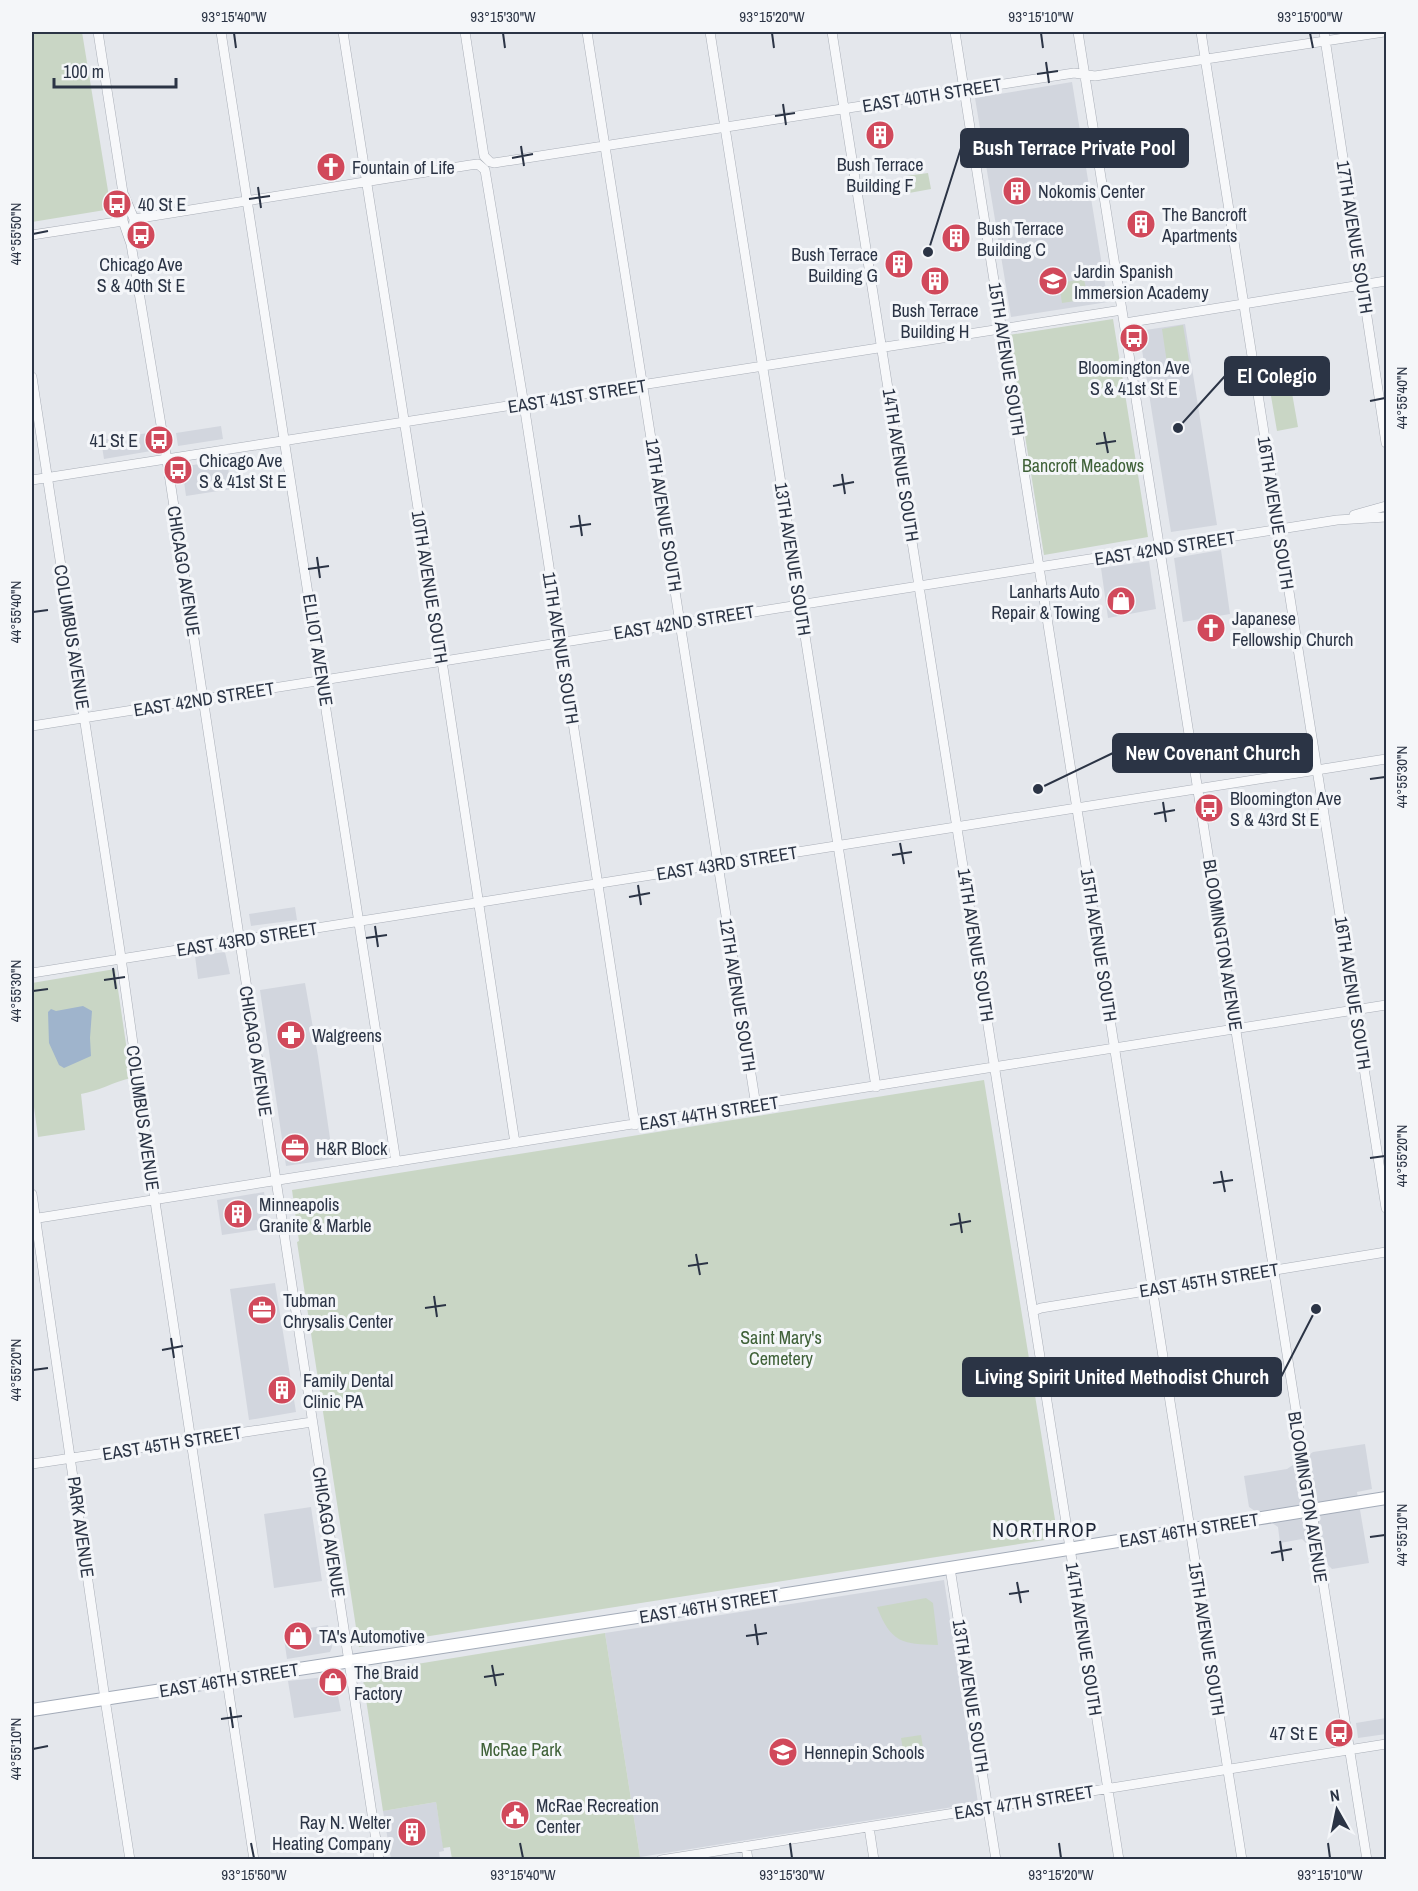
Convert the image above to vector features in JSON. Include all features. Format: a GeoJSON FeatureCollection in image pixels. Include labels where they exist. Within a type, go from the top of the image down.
{"type":"FeatureCollection","features":[{"type":"Feature","properties":{"kind":"main road","name":"EAST 46TH STREET"},"geometry":{"type":"LineString","coordinates":[[32,1710],[1386,1498]]}},
{"type":"Feature","properties":{"kind":"street","name":"CHICAGO AVENUE"},"geometry":{"type":"LineString","coordinates":[[98,32],[123,193],[123,221],[131,244],[204,699],[379,1860]]}},
{"type":"Feature","properties":{"kind":"street","name":"ELLIOT AVENUE"},"geometry":{"type":"LineString","coordinates":[[221,32],[396,1162]]}},
{"type":"Feature","properties":{"kind":"street","name":"10TH AVENUE SOUTH"},"geometry":{"type":"LineString","coordinates":[[343,32],[515,1143]]}},
{"type":"Feature","properties":{"kind":"street","name":"EAST 40TH STREET"},"geometry":{"type":"LineString","coordinates":[[465,32],[484,156],[494,163],[1074,73],[1095,76],[1205,59],[1324,36],[1384,32]]}},
{"type":"Feature","properties":{"kind":"street","name":"12TH AVENUE SOUTH"},"geometry":{"type":"LineString","coordinates":[[587,32],[756,1106]]}},
{"type":"Feature","properties":{"kind":"street","name":"13TH AVENUE SOUTH"},"geometry":{"type":"LineString","coordinates":[[710,32],[876,1087]]}},
{"type":"Feature","properties":{"kind":"street","name":"14TH AVENUE SOUTH"},"geometry":{"type":"LineString","coordinates":[[832,32],[1119,1860]]}},
{"type":"Feature","properties":{"kind":"street","name":"15TH AVENUE SOUTH"},"geometry":{"type":"LineString","coordinates":[[955,32],[1242,1860]]}},
{"type":"Feature","properties":{"kind":"street","name":"BLOOMINGTON AVENUE"},"geometry":{"type":"LineString","coordinates":[[1078,32],[1367,1860]]}},
{"type":"Feature","properties":{"kind":"street","name":"16TH AVENUE SOUTH"},"geometry":{"type":"LineString","coordinates":[[1201,32],[1386,1208]]}},
{"type":"Feature","properties":{"kind":"street","name":"17TH AVENUE SOUTH"},"geometry":{"type":"LineString","coordinates":[[1324,36],[1386,443]]}},
{"type":"Feature","properties":{"kind":"street","name":"11TH AVENUE SOUTH"},"geometry":{"type":"LineString","coordinates":[[367,182],[478,164],[486,173],[524,404],[635,1125]]}},
{"type":"Feature","properties":{"kind":"street"},"geometry":{"type":"LineString","coordinates":[[134,219],[367,182]]}},
{"type":"Feature","properties":{"kind":"street","name":"CHICAGO AVENUE"},"geometry":{"type":"LineString","coordinates":[[123,193],[134,219],[131,244]]}},
{"type":"Feature","properties":{"kind":"street"},"geometry":{"type":"LineString","coordinates":[[32,235],[123,221]]}},
{"type":"Feature","properties":{"kind":"street"},"geometry":{"type":"LineString","coordinates":[[1125,322],[1386,281]]}},
{"type":"Feature","properties":{"kind":"street","name":"EAST 41ST STREET"},"geometry":{"type":"LineString","coordinates":[[32,480],[1122,310]]}},
{"type":"Feature","properties":{"kind":"street","name":"COLUMBUS AVENUE"},"geometry":{"type":"LineString","coordinates":[[32,377],[85,717],[254,1860]]}},
{"type":"Feature","properties":{"kind":"street","name":"EAST 42ND STREET"},"geometry":{"type":"LineString","coordinates":[[1337,520],[1386,506]]}},
{"type":"Feature","properties":{"kind":"street","name":"EAST 42ND STREET"},"geometry":{"type":"LineString","coordinates":[[32,726],[1337,520],[1386,517]]}},
{"type":"Feature","properties":{"kind":"street","name":"EAST 43RD STREET"},"geometry":{"type":"LineString","coordinates":[[32,973],[1386,759]]}},
{"type":"Feature","properties":{"kind":"street","name":"EAST 44TH STREET"},"geometry":{"type":"LineString","coordinates":[[33,1219],[1386,1005]]}},
{"type":"Feature","properties":{"kind":"street","name":"PARK AVENUE"},"geometry":{"type":"LineString","coordinates":[[32,1194],[33,1219],[71,1458],[130,1860]]}},
{"type":"Feature","properties":{"kind":"street","name":"EAST 45TH STREET"},"geometry":{"type":"LineString","coordinates":[[1033,1311],[1386,1252]]}},
{"type":"Feature","properties":{"kind":"street","name":"EAST 45TH STREET"},"geometry":{"type":"LineString","coordinates":[[32,1464],[312,1422]]}},
{"type":"Feature","properties":{"kind":"street","name":"13TH AVENUE SOUTH"},"geometry":{"type":"LineString","coordinates":[[950,1568],[996,1860]]}},
{"type":"Feature","properties":{"kind":"street","name":"EAST 47TH STREET"},"geometry":{"type":"LineString","coordinates":[[661,1860],[1386,1744]]}},
{"type":"Feature","properties":{"kind":"street"},"geometry":{"type":"LineString","coordinates":[[868,1827],[874,1860]]}},
{"type":"Feature","properties":{"kind":"street"},"geometry":{"type":"LineString","coordinates":[[746,1846],[748,1860]]}},
{"type":"Feature","properties":{"kind":"shaded area"},"geometry":{"type":"Polygon","coordinates":[[[1072,82],[1108,302],[1011,317],[975,98],[1072,82]]]}},
{"type":"Feature","properties":{"kind":"shaded area"},"geometry":{"type":"Polygon","coordinates":[[[1185,324],[1217,525],[1171,532],[1139,331],[1185,324]]]}},
{"type":"Feature","properties":{"kind":"shaded area"},"geometry":{"type":"Polygon","coordinates":[[[221,426],[223,439],[178,446],[176,433],[221,426]]]}},
{"type":"Feature","properties":{"kind":"shaded area"},"geometry":{"type":"Polygon","coordinates":[[[148,433],[151,451],[104,459],[101,440],[148,433]]]}},
{"type":"Feature","properties":{"kind":"shaded area"},"geometry":{"type":"Polygon","coordinates":[[[227,459],[231,489],[186,496],[182,467],[227,459]]]}},
{"type":"Feature","properties":{"kind":"shaded area"},"geometry":{"type":"Polygon","coordinates":[[[1221,550],[1230,614],[1183,622],[1174,558],[1221,550]]]}},
{"type":"Feature","properties":{"kind":"shaded area"},"geometry":{"type":"Polygon","coordinates":[[[1149,561],[1156,609],[1108,618],[1101,568],[1149,561]]]}},
{"type":"Feature","properties":{"kind":"shaded area"},"geometry":{"type":"Polygon","coordinates":[[[295,907],[297,920],[251,926],[249,914],[295,907]]]}},
{"type":"Feature","properties":{"kind":"shaded area"},"geometry":{"type":"Polygon","coordinates":[[[225,952],[230,974],[198,979],[195,956],[225,952]]]}},
{"type":"Feature","properties":{"kind":"shaded area"},"geometry":{"type":"Polygon","coordinates":[[[305,983],[333,1159],[286,1166],[260,990],[305,983]]]}},
{"type":"Feature","properties":{"kind":"shaded area"},"geometry":{"type":"Polygon","coordinates":[[[264,1192],[269,1228],[222,1235],[217,1200],[264,1192]]]}},
{"type":"Feature","properties":{"kind":"shaded area"},"geometry":{"type":"Polygon","coordinates":[[[275,1283],[296,1412],[249,1420],[230,1289],[275,1283]]]}},
{"type":"Feature","properties":{"kind":"shaded area"},"geometry":{"type":"Polygon","coordinates":[[[1365,1444],[1372,1489],[1357,1492],[1369,1563],[1332,1569],[1302,1539],[1280,1543],[1278,1527],[1249,1507],[1244,1476],[1287,1469],[1313,1452],[1365,1444]]]}},
{"type":"Feature","properties":{"kind":"shaded area"},"geometry":{"type":"Polygon","coordinates":[[[311,1507],[322,1581],[274,1588],[264,1514],[311,1507]]]}},
{"type":"Feature","properties":{"kind":"shaded area"},"geometry":{"type":"Polygon","coordinates":[[[944,1580],[978,1803],[640,1857],[605,1633],[944,1580]]]}},
{"type":"Feature","properties":{"kind":"shaded area"},"geometry":{"type":"Polygon","coordinates":[[[328,1625],[332,1647],[330,1652],[287,1659],[283,1632],[328,1625]]]}},
{"type":"Feature","properties":{"kind":"shaded area"},"geometry":{"type":"Polygon","coordinates":[[[334,1676],[341,1711],[294,1718],[288,1681],[334,1676]]]}},
{"type":"Feature","properties":{"kind":"shaded area"},"geometry":{"type":"Polygon","coordinates":[[[1386,1718],[1386,1734],[1358,1738],[1356,1723],[1386,1718]]]}},
{"type":"Feature","properties":{"kind":"shaded area"},"geometry":{"type":"Polygon","coordinates":[[[436,1802],[444,1851],[439,1852],[440,1859],[391,1859],[383,1811],[436,1802]]]}},
{"type":"Feature","properties":{"kind":"green space"},"geometry":{"type":"Polygon","coordinates":[[[32,32],[82,32],[111,209],[32,222],[32,32]]]}},
{"type":"Feature","properties":{"kind":"green space"},"geometry":{"type":"Polygon","coordinates":[[[928,173],[931,189],[909,193],[906,176],[928,173]]]}},
{"type":"Feature","properties":{"kind":"green space"},"geometry":{"type":"Polygon","coordinates":[[[1084,279],[1088,299],[1062,303],[1059,283],[1084,279]]]}},
{"type":"Feature","properties":{"kind":"green space","name":"Bancroft Meadows"},"geometry":{"type":"Polygon","coordinates":[[[1113,319],[1148,537],[1044,555],[1009,335],[1113,319]]]}},
{"type":"Feature","properties":{"kind":"green space"},"geometry":{"type":"Polygon","coordinates":[[[1183,325],[1190,367],[1168,370],[1162,329],[1183,325]]]}},
{"type":"Feature","properties":{"kind":"green space"},"geometry":{"type":"Polygon","coordinates":[[[1292,393],[1298,427],[1277,431],[1271,396],[1292,393]]]}},
{"type":"Feature","properties":{"kind":"green space"},"geometry":{"type":"Polygon","coordinates":[[[115,969],[131,1078],[81,1094],[85,1130],[38,1137],[32,1092],[32,983],[115,969]]]}},
{"type":"Feature","properties":{"kind":"green space","name":"Saint Mary's Cemetery"},"geometry":{"type":"Polygon","coordinates":[[[984,1080],[1058,1538],[359,1647],[297,1242],[299,1241],[292,1190],[984,1080]]]}},
{"type":"Feature","properties":{"kind":"green space"},"geometry":{"type":"Polygon","coordinates":[[[926,1598],[933,1603],[938,1645],[915,1644],[899,1639],[887,1628],[877,1607],[926,1598]]]}},
{"type":"Feature","properties":{"kind":"green space","name":"McRae Park"},"geometry":{"type":"Polygon","coordinates":[[[605,1633],[640,1857],[624,1860],[452,1859],[450,1847],[443,1848],[436,1802],[383,1811],[362,1673],[605,1633]]]}},
{"type":"Feature","properties":{"kind":"green space"},"geometry":{"type":"Polygon","coordinates":[[[921,1735],[924,1753],[904,1756],[901,1738],[921,1735]]]}},
{"type":"Feature","properties":{"kind":"water"},"geometry":{"type":"Polygon","coordinates":[[[83,1006],[92,1011],[91,1056],[64,1068],[59,1065],[49,1043],[48,1012],[51,1009],[56,1011],[83,1006]]]}},
{"type":"Feature","properties":{"kind":"place","name":"Bush Terrace Building F"},"geometry":{"type":"Point","coordinates":[880,135]}},
{"type":"Feature","properties":{"kind":"place","name":"Fountain of Life"},"geometry":{"type":"Point","coordinates":[331,167]}},
{"type":"Feature","properties":{"kind":"place","name":"Nokomis Center"},"geometry":{"type":"Point","coordinates":[1017,191]}},
{"type":"Feature","properties":{"kind":"place","name":"40 St E"},"geometry":{"type":"Point","coordinates":[117,204]}},
{"type":"Feature","properties":{"kind":"place","name":"The Bancroft Apartments"},"geometry":{"type":"Point","coordinates":[1141,224]}},
{"type":"Feature","properties":{"kind":"place","name":"Chicago Ave S & 40th St E"},"geometry":{"type":"Point","coordinates":[141,235]}},
{"type":"Feature","properties":{"kind":"place","name":"Bush Terrace Building C"},"geometry":{"type":"Point","coordinates":[956,238]}},
{"type":"Feature","properties":{"kind":"place","name":"Bush Terrace Private Pool"},"geometry":{"type":"Point","coordinates":[928,252]}},
{"type":"Feature","properties":{"kind":"place","name":"Bush Terrace Building G"},"geometry":{"type":"Point","coordinates":[899,264]}},
{"type":"Feature","properties":{"kind":"place","name":"Bush Terrace Building H"},"geometry":{"type":"Point","coordinates":[935,281]}},
{"type":"Feature","properties":{"kind":"place","name":"Jardin Spanish Immersion Academy"},"geometry":{"type":"Point","coordinates":[1053,281]}},
{"type":"Feature","properties":{"kind":"place","name":"Bloomington Ave S & 41st St E"},"geometry":{"type":"Point","coordinates":[1134,338]}},
{"type":"Feature","properties":{"kind":"place","name":"El Colegio"},"geometry":{"type":"Point","coordinates":[1178,428]}},
{"type":"Feature","properties":{"kind":"place","name":"41 St E"},"geometry":{"type":"Point","coordinates":[159,440]}},
{"type":"Feature","properties":{"kind":"place","name":"Chicago Ave S & 41st St E"},"geometry":{"type":"Point","coordinates":[178,470]}},
{"type":"Feature","properties":{"kind":"place","name":"Lanharts Auto Repair & Towing"},"geometry":{"type":"Point","coordinates":[1121,601]}},
{"type":"Feature","properties":{"kind":"place","name":"Japanese Fellowship Church"},"geometry":{"type":"Point","coordinates":[1211,628]}},
{"type":"Feature","properties":{"kind":"place","name":"New Covenant Church"},"geometry":{"type":"Point","coordinates":[1038,789]}},
{"type":"Feature","properties":{"kind":"place","name":"Bloomington Ave S & 43rd St E"},"geometry":{"type":"Point","coordinates":[1209,808]}},
{"type":"Feature","properties":{"kind":"place","name":"Walgreens"},"geometry":{"type":"Point","coordinates":[291,1035]}},
{"type":"Feature","properties":{"kind":"place","name":"H&R Block"},"geometry":{"type":"Point","coordinates":[295,1148]}},
{"type":"Feature","properties":{"kind":"place","name":"Minneapolis Granite & Marble"},"geometry":{"type":"Point","coordinates":[238,1214]}},
{"type":"Feature","properties":{"kind":"place","name":"Living Spirit United Methodist Church"},"geometry":{"type":"Point","coordinates":[1316,1309]}},
{"type":"Feature","properties":{"kind":"place","name":"Tubman Chrysalis Center"},"geometry":{"type":"Point","coordinates":[262,1310]}},
{"type":"Feature","properties":{"kind":"place","name":"Family Dental Clinic PA"},"geometry":{"type":"Point","coordinates":[282,1390]}},
{"type":"Feature","properties":{"kind":"place","name":"TA's Automotive"},"geometry":{"type":"Point","coordinates":[298,1636]}},
{"type":"Feature","properties":{"kind":"place","name":"The Braid Factory"},"geometry":{"type":"Point","coordinates":[333,1682]}},
{"type":"Feature","properties":{"kind":"place","name":"47 St E"},"geometry":{"type":"Point","coordinates":[1339,1733]}},
{"type":"Feature","properties":{"kind":"place","name":"Hennepin Schools"},"geometry":{"type":"Point","coordinates":[783,1752]}},
{"type":"Feature","properties":{"kind":"place","name":"McRae Recreation Center"},"geometry":{"type":"Point","coordinates":[515,1815]}},
{"type":"Feature","properties":{"kind":"place","name":"Ray N. Welter Heating Company"},"geometry":{"type":"Point","coordinates":[412,1832]}},
{"type":"Feature","properties":{"kind":"district","name":"NORTHROP"},"geometry":{"type":"Point","coordinates":[1045,1529]}}]}
